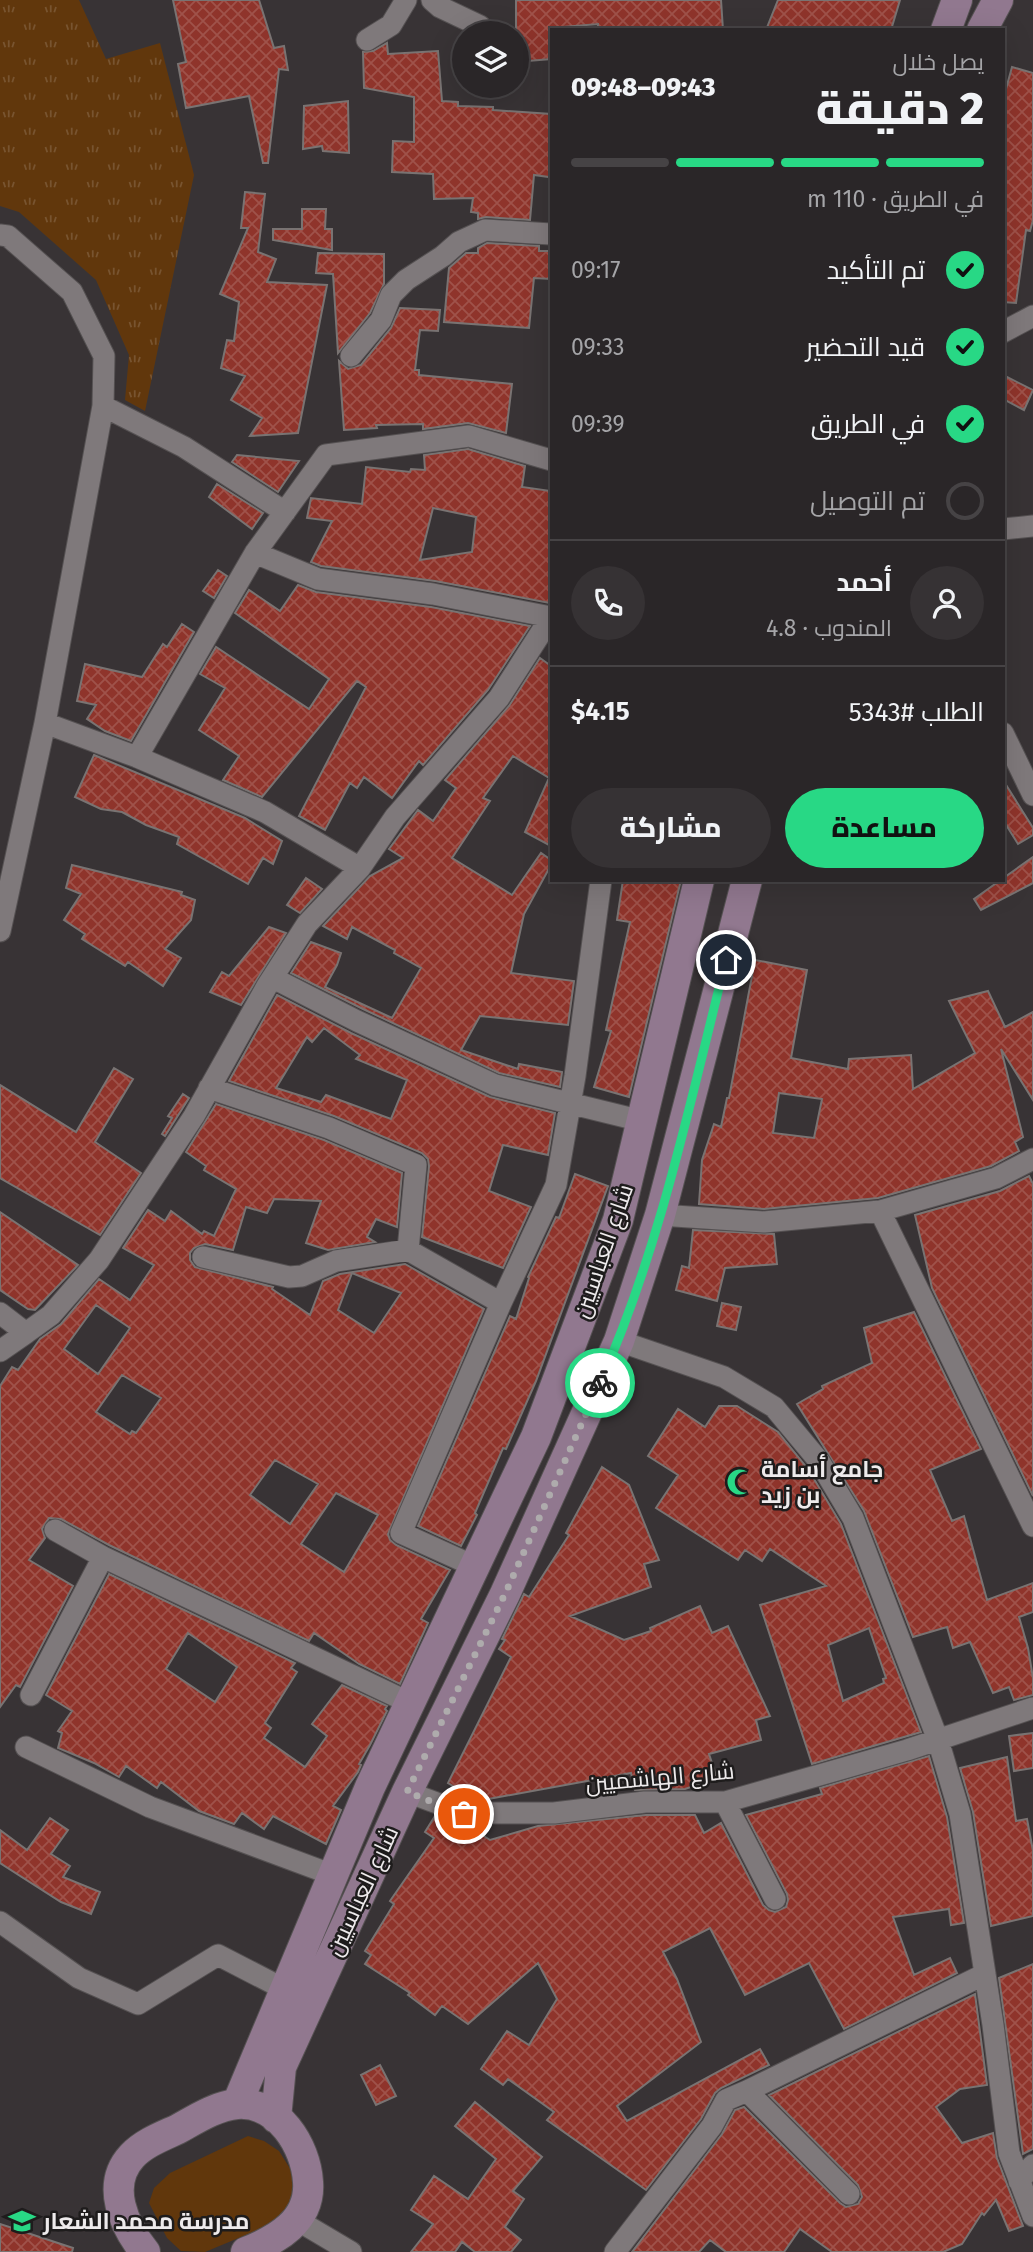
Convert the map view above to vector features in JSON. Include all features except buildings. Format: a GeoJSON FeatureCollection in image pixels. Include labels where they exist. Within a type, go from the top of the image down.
{"type":"FeatureCollection","features":[{"type":"Feature","properties":{"kind":"main road"},"geometry":{"type":"LineString","coordinates":[[947,28],[957,0]]}},
{"type":"Feature","properties":{"kind":"main road"},"geometry":{"type":"LineString","coordinates":[[983,28],[999,0]]}},
{"type":"Feature","properties":{"kind":"main road","name":"شارع العباسيين"},"geometry":{"type":"LineString","coordinates":[[237,2104],[408,1702],[536,1437],[618,1220],[699,882]]}},
{"type":"Feature","properties":{"kind":"main road","name":"شارع العباسيين"},"geometry":{"type":"LineString","coordinates":[[276,2118],[281,2067],[407,1792],[505,1594],[619,1341],[660,1215],[746,882]]}},
{"type":"Feature","properties":{"kind":"main road"},"geometry":{"type":"LineString","coordinates":[[145,2252],[132,2236],[119,2203],[122,2169],[133,2155],[148,2144],[215,2110],[237,2104],[257,2106],[276,2118],[294,2135],[305,2160],[309,2185],[306,2203],[285,2234],[246,2252]]}},
{"type":"Feature","properties":{"kind":"street"},"geometry":{"type":"LineString","coordinates":[[367,40],[391,25],[406,0]]}},
{"type":"Feature","properties":{"kind":"street"},"geometry":{"type":"LineString","coordinates":[[432,0],[470,21]]}},
{"type":"Feature","properties":{"kind":"street"},"geometry":{"type":"LineString","coordinates":[[352,356],[381,320],[391,295],[406,280],[459,242],[485,230],[550,234]]}},
{"type":"Feature","properties":{"kind":"street"},"geometry":{"type":"LineString","coordinates":[[0,234],[8,236],[72,292],[104,356],[103,406],[45,723],[0,931]]}},
{"type":"Feature","properties":{"kind":"street"},"geometry":{"type":"LineString","coordinates":[[1005,331],[1033,316]]}},
{"type":"Feature","properties":{"kind":"street"},"geometry":{"type":"LineString","coordinates":[[103,406],[184,447],[285,512]]}},
{"type":"Feature","properties":{"kind":"street"},"geometry":{"type":"LineString","coordinates":[[137,757],[255,553],[326,455],[469,436],[550,460]]}},
{"type":"Feature","properties":{"kind":"street"},"geometry":{"type":"LineString","coordinates":[[1005,529],[1033,526]]}},
{"type":"Feature","properties":{"kind":"street"},"geometry":{"type":"LineString","coordinates":[[255,553],[318,579],[433,593],[550,617]]}},
{"type":"Feature","properties":{"kind":"street"},"geometry":{"type":"LineString","coordinates":[[0,1351],[51,1315],[99,1260],[209,1088],[307,923],[360,868],[395,817],[499,698],[550,619]]}},
{"type":"Feature","properties":{"kind":"street"},"geometry":{"type":"LineString","coordinates":[[45,723],[137,757],[265,811],[360,868]]}},
{"type":"Feature","properties":{"kind":"street"},"geometry":{"type":"LineString","coordinates":[[1005,737],[1033,795]]}},
{"type":"Feature","properties":{"kind":"street"},"geometry":{"type":"LineString","coordinates":[[474,1566],[401,1533],[501,1303],[556,1185],[571,1104],[601,882]]}},
{"type":"Feature","properties":{"kind":"street"},"geometry":{"type":"LineString","coordinates":[[273,978],[357,1021],[495,1085],[642,1121]]}},
{"type":"Feature","properties":{"kind":"street"},"geometry":{"type":"LineString","coordinates":[[209,1088],[329,1128],[416,1166],[408,1250]]}},
{"type":"Feature","properties":{"kind":"street"},"geometry":{"type":"LineString","coordinates":[[660,1215],[764,1222],[880,1211],[996,1178],[1033,1159]]}},
{"type":"Feature","properties":{"kind":"street"},"geometry":{"type":"LineString","coordinates":[[880,1211],[1033,1526]]}},
{"type":"Feature","properties":{"kind":"street"},"geometry":{"type":"LineString","coordinates":[[203,1257],[289,1276],[302,1276],[336,1261],[408,1250],[501,1303]]}},
{"type":"Feature","properties":{"kind":"street"},"geometry":{"type":"LineString","coordinates":[[0,1313],[26,1334]]}},
{"type":"Feature","properties":{"kind":"street"},"geometry":{"type":"LineString","coordinates":[[619,1341],[724,1377],[774,1407],[819,1461],[853,1518],[938,1740],[960,1814],[1009,2153],[1026,2173],[1033,2216]]}},
{"type":"Feature","properties":{"kind":"street"},"geometry":{"type":"LineString","coordinates":[[55,1530],[103,1557],[408,1702]]}},
{"type":"Feature","properties":{"kind":"street"},"geometry":{"type":"LineString","coordinates":[[31,1695],[103,1557]]}},
{"type":"Feature","properties":{"kind":"street","name":"شارع الهاشميين"},"geometry":{"type":"LineString","coordinates":[[407,1792],[464,1814],[554,1813],[645,1802],[725,1802],[938,1740],[1033,1707]]}},
{"type":"Feature","properties":{"kind":"street"},"geometry":{"type":"LineString","coordinates":[[26,1747],[150,1807],[333,1875]]}},
{"type":"Feature","properties":{"kind":"street"},"geometry":{"type":"LineString","coordinates":[[725,1802],[775,1899]]}},
{"type":"Feature","properties":{"kind":"street"},"geometry":{"type":"LineString","coordinates":[[0,1922],[79,1978],[138,2004],[218,1955],[284,1989]]}},
{"type":"Feature","properties":{"kind":"street"},"geometry":{"type":"LineString","coordinates":[[615,2252],[712,2126],[726,2100],[985,1974]]}},
{"type":"Feature","properties":{"kind":"street"},"geometry":{"type":"LineString","coordinates":[[747,2091],[849,2194]]}},
{"type":"Feature","properties":{"kind":"street"},"geometry":{"type":"LineString","coordinates":[[297,2220],[351,2252]]}},
{"type":"Feature","properties":{"kind":"green space"},"geometry":{"type":"Polygon","coordinates":[[[0,0],[79,0],[106,59],[160,43],[194,175],[145,411],[125,400],[129,355],[96,280],[19,212],[0,206],[0,0]]]}},
{"type":"Feature","properties":{"kind":"green space"},"geometry":{"type":"Polygon","coordinates":[[[248,2136],[264,2141],[279,2151],[296,2178],[297,2196],[287,2218],[205,2252],[181,2251],[167,2238],[149,2203],[154,2188],[170,2173],[248,2136]]]}},
{"type":"Feature","properties":{"kind":"way so far"},"geometry":{"type":"LineString","coordinates":[[464,1814],[407,1792],[505,1594],[600,1383]]}},
{"type":"Feature","properties":{"kind":"place","name":"جامع أسامة بن زيد"},"geometry":{"type":"Point","coordinates":[740,1482]}},
{"type":"Feature","properties":{"kind":"place","name":"مدرسة محمد الشعار"},"geometry":{"type":"Point","coordinates":[22,2221]}},
{"type":"Feature","properties":{"kind":"route"},"geometry":{"type":"LineString","coordinates":[[600,1383],[619,1341],[660,1215],[726,960]]}}]}
